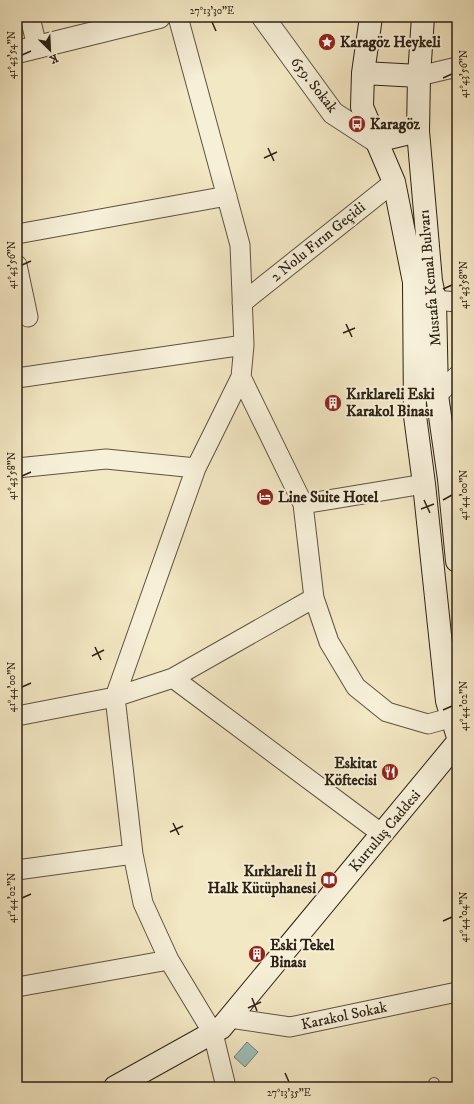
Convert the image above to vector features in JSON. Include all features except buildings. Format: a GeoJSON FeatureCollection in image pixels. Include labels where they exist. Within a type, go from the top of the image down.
{"type":"FeatureCollection","features":[{"type":"Feature","properties":{"kind":"main road"},"geometry":{"type":"LineString","coordinates":[[27,49],[159,17]]}},
{"type":"Feature","properties":{"kind":"main road","name":"659. Sokak"},"geometry":{"type":"LineString","coordinates":[[263,17],[333,113],[376,141]]}},
{"type":"Feature","properties":{"kind":"main road","name":"Mustafa Kemal Bulvarı"},"geometry":{"type":"LineString","coordinates":[[371,17],[363,73],[362,107],[394,182],[414,282],[415,416],[424,484],[447,701],[455,722]]}},
{"type":"Feature","properties":{"kind":"main road","name":"Mustafa Kemal Bulvarı"},"geometry":{"type":"LineString","coordinates":[[423,17],[419,76],[418,131],[431,281],[435,300],[437,395],[453,478],[457,561]]}},
{"type":"Feature","properties":{"kind":"main road"},"geometry":{"type":"LineString","coordinates":[[363,73],[419,76]]}},
{"type":"Feature","properties":{"kind":"main road"},"geometry":{"type":"LineString","coordinates":[[376,141],[418,131]]}},
{"type":"Feature","properties":{"kind":"main road"},"geometry":{"type":"LineString","coordinates":[[424,484],[453,478]]}},
{"type":"Feature","properties":{"kind":"main road","name":"Kurtuluş Caddesi"},"geometry":{"type":"LineString","coordinates":[[115,1087],[221,1028],[457,743]]}},
{"type":"Feature","properties":{"kind":"street"},"geometry":{"type":"LineString","coordinates":[[27,49],[30,17]]}},
{"type":"Feature","properties":{"kind":"street"},"geometry":{"type":"LineString","coordinates":[[178,17],[228,196],[240,245],[244,345],[241,377],[196,468],[115,698],[133,854],[143,903],[169,960],[213,1033],[226,1087]]}},
{"type":"Feature","properties":{"kind":"street"},"geometry":{"type":"LineString","coordinates":[[419,76],[457,67]]}},
{"type":"Feature","properties":{"kind":"street","name":"2 Nolu Fırın Geçidi"},"geometry":{"type":"LineString","coordinates":[[242,303],[394,182]]}},
{"type":"Feature","properties":{"kind":"street"},"geometry":{"type":"LineString","coordinates":[[17,234],[228,196]]}},
{"type":"Feature","properties":{"kind":"street"},"geometry":{"type":"LineString","coordinates":[[17,265],[28,316]]}},
{"type":"Feature","properties":{"kind":"street"},"geometry":{"type":"LineString","coordinates":[[435,300],[457,302]]}},
{"type":"Feature","properties":{"kind":"street"},"geometry":{"type":"LineString","coordinates":[[17,378],[244,345]]}},
{"type":"Feature","properties":{"kind":"street"},"geometry":{"type":"LineString","coordinates":[[437,395],[457,376]]}},
{"type":"Feature","properties":{"kind":"street"},"geometry":{"type":"LineString","coordinates":[[241,377],[303,504],[314,598],[329,642],[356,687],[387,712],[428,724],[455,722]]}},
{"type":"Feature","properties":{"kind":"street"},"geometry":{"type":"LineString","coordinates":[[17,468],[106,459],[196,468]]}},
{"type":"Feature","properties":{"kind":"street"},"geometry":{"type":"LineString","coordinates":[[303,504],[424,484]]}},
{"type":"Feature","properties":{"kind":"street"},"geometry":{"type":"LineString","coordinates":[[17,716],[115,698],[173,678],[314,598]]}},
{"type":"Feature","properties":{"kind":"street"},"geometry":{"type":"LineString","coordinates":[[173,678],[382,834]]}},
{"type":"Feature","properties":{"kind":"street"},"geometry":{"type":"LineString","coordinates":[[17,870],[133,854]]}},
{"type":"Feature","properties":{"kind":"street"},"geometry":{"type":"LineString","coordinates":[[17,987],[169,960]]}},
{"type":"Feature","properties":{"kind":"street","name":"Karakol Sokak"},"geometry":{"type":"LineString","coordinates":[[230,1018],[290,1027],[457,992]]}},
{"type":"Feature","properties":{"kind":"water"},"geometry":{"type":"Polygon","coordinates":[[[247,1042],[258,1052],[245,1067],[234,1057],[247,1042]]]}},
{"type":"Feature","properties":{"kind":"place","name":"Karagöz Heykeli"},"geometry":{"type":"Point","coordinates":[327,42]}},
{"type":"Feature","properties":{"kind":"place","name":"Karagöz"},"geometry":{"type":"Point","coordinates":[357,124]}},
{"type":"Feature","properties":{"kind":"place","name":"Kırklareli Eski Karakol Binası"},"geometry":{"type":"Point","coordinates":[333,403]}},
{"type":"Feature","properties":{"kind":"place","name":"Line Suite Hotel"},"geometry":{"type":"Point","coordinates":[265,497]}},
{"type":"Feature","properties":{"kind":"place","name":"Eskitat Köftecisi"},"geometry":{"type":"Point","coordinates":[390,772]}},
{"type":"Feature","properties":{"kind":"place","name":"Kırklareli İl Halk Kütüphanesi"},"geometry":{"type":"Point","coordinates":[329,880]}},
{"type":"Feature","properties":{"kind":"place","name":"Eski Tekel Binası"},"geometry":{"type":"Point","coordinates":[257,954]}}]}
